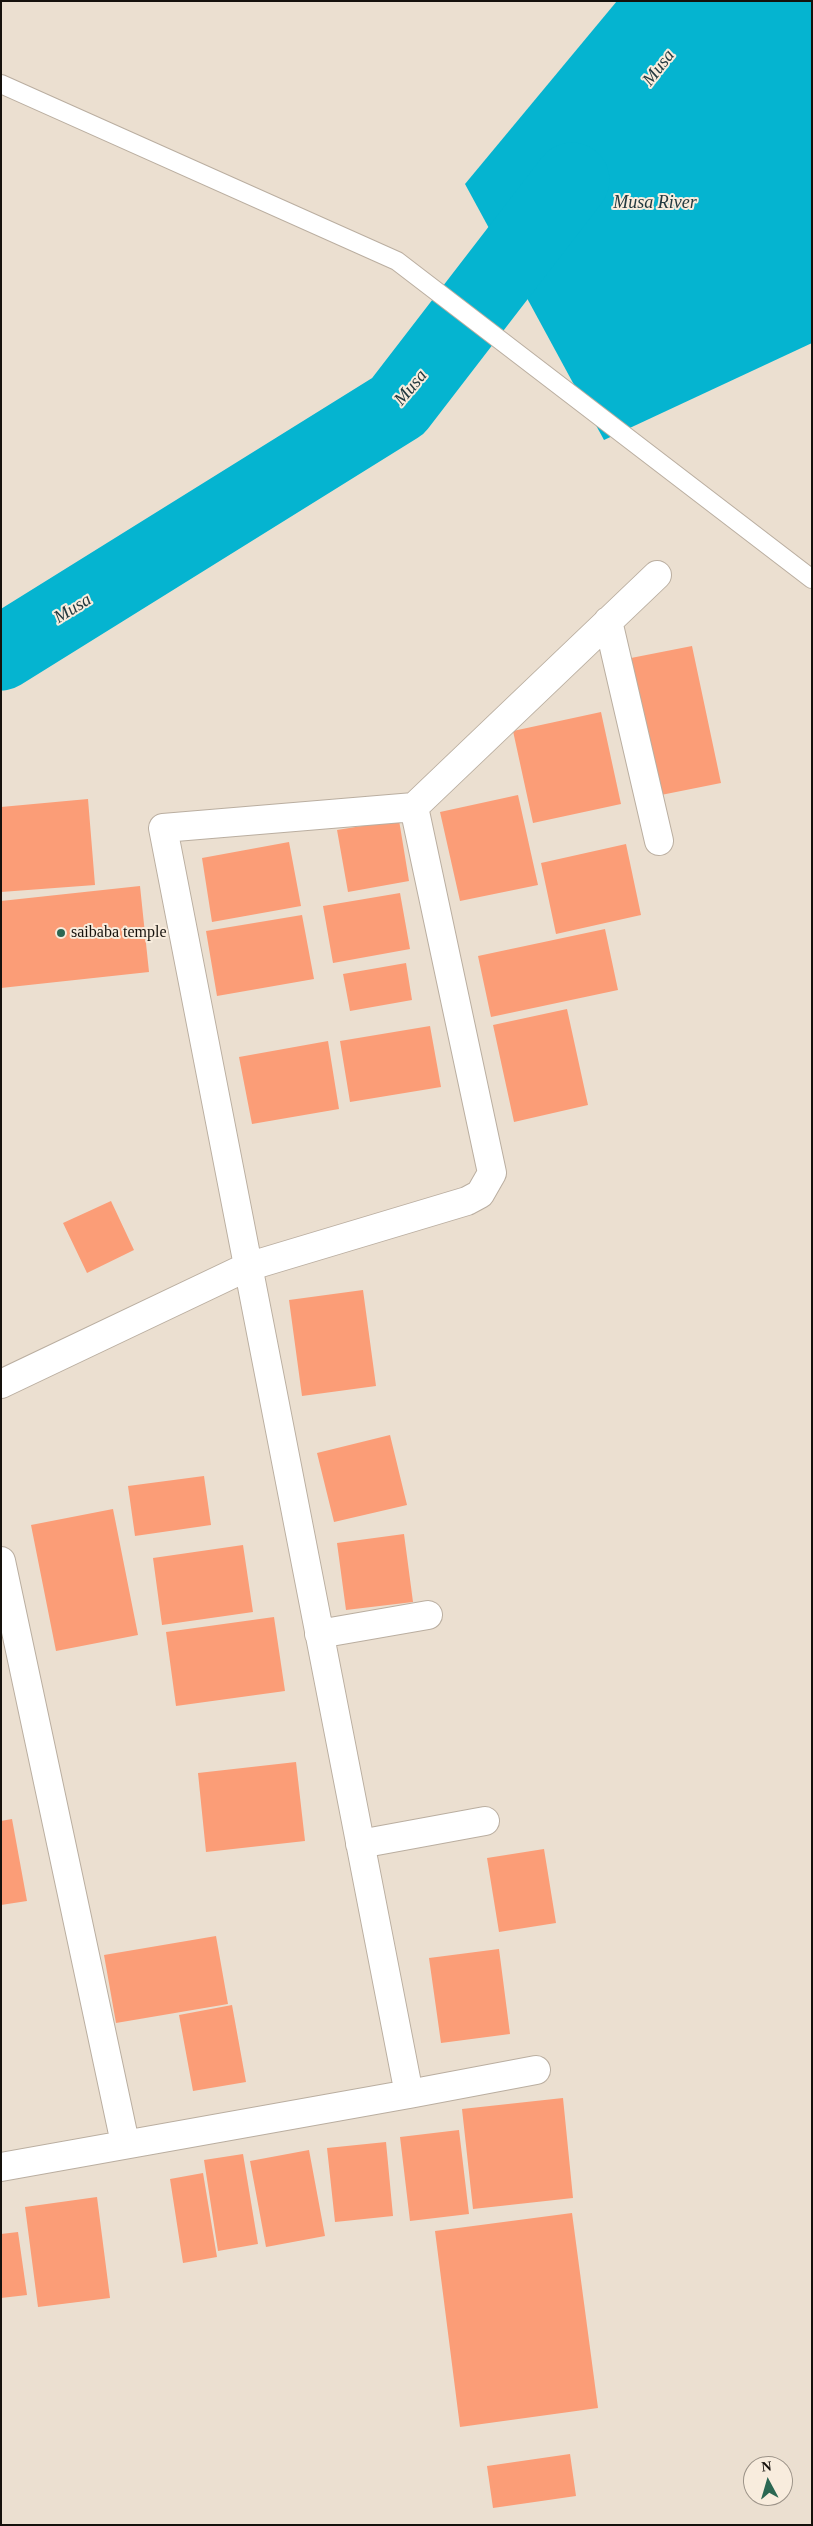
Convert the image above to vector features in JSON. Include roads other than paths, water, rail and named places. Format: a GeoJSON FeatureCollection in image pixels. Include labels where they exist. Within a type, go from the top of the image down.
{"type":"FeatureCollection","features":[{"type":"Feature","properties":{"kind":"street"},"geometry":{"type":"LineString","coordinates":[[409,2094],[163,828],[414,807],[657,575]]}},
{"type":"Feature","properties":{"kind":"street"},"geometry":{"type":"LineString","coordinates":[[608,621],[659,841]]}},
{"type":"Feature","properties":{"kind":"street"},"geometry":{"type":"LineString","coordinates":[[1,1384],[247,1267],[467,1201],[480,1194],[492,1173],[414,807]]}},
{"type":"Feature","properties":{"kind":"street"},"geometry":{"type":"LineString","coordinates":[[1,1561],[125,2143]]}},
{"type":"Feature","properties":{"kind":"street"},"geometry":{"type":"LineString","coordinates":[[319,1634],[428,1615]]}},
{"type":"Feature","properties":{"kind":"street"},"geometry":{"type":"LineString","coordinates":[[360,1844],[484,1821]]}},
{"type":"Feature","properties":{"kind":"street"},"geometry":{"type":"LineString","coordinates":[[1,2167],[536,2070]]}},
{"type":"Feature","properties":{"kind":"lane"},"geometry":{"type":"LineString","coordinates":[[1,84],[397,261],[812,579]]}},
{"type":"Feature","properties":{"kind":"water","name":"Musa River"},"geometry":{"type":"Polygon","coordinates":[[[617,1],[812,1],[812,343],[604,440],[465,184],[617,1]]]}},
{"type":"Feature","properties":{"kind":"waterway","name":"Musa"},"geometry":{"type":"LineString","coordinates":[[1,653],[398,406],[572,180]]}},
{"type":"Feature","properties":{"kind":"place","name":"saibaba temple"},"geometry":{"type":"Point","coordinates":[61,933]}}]}
